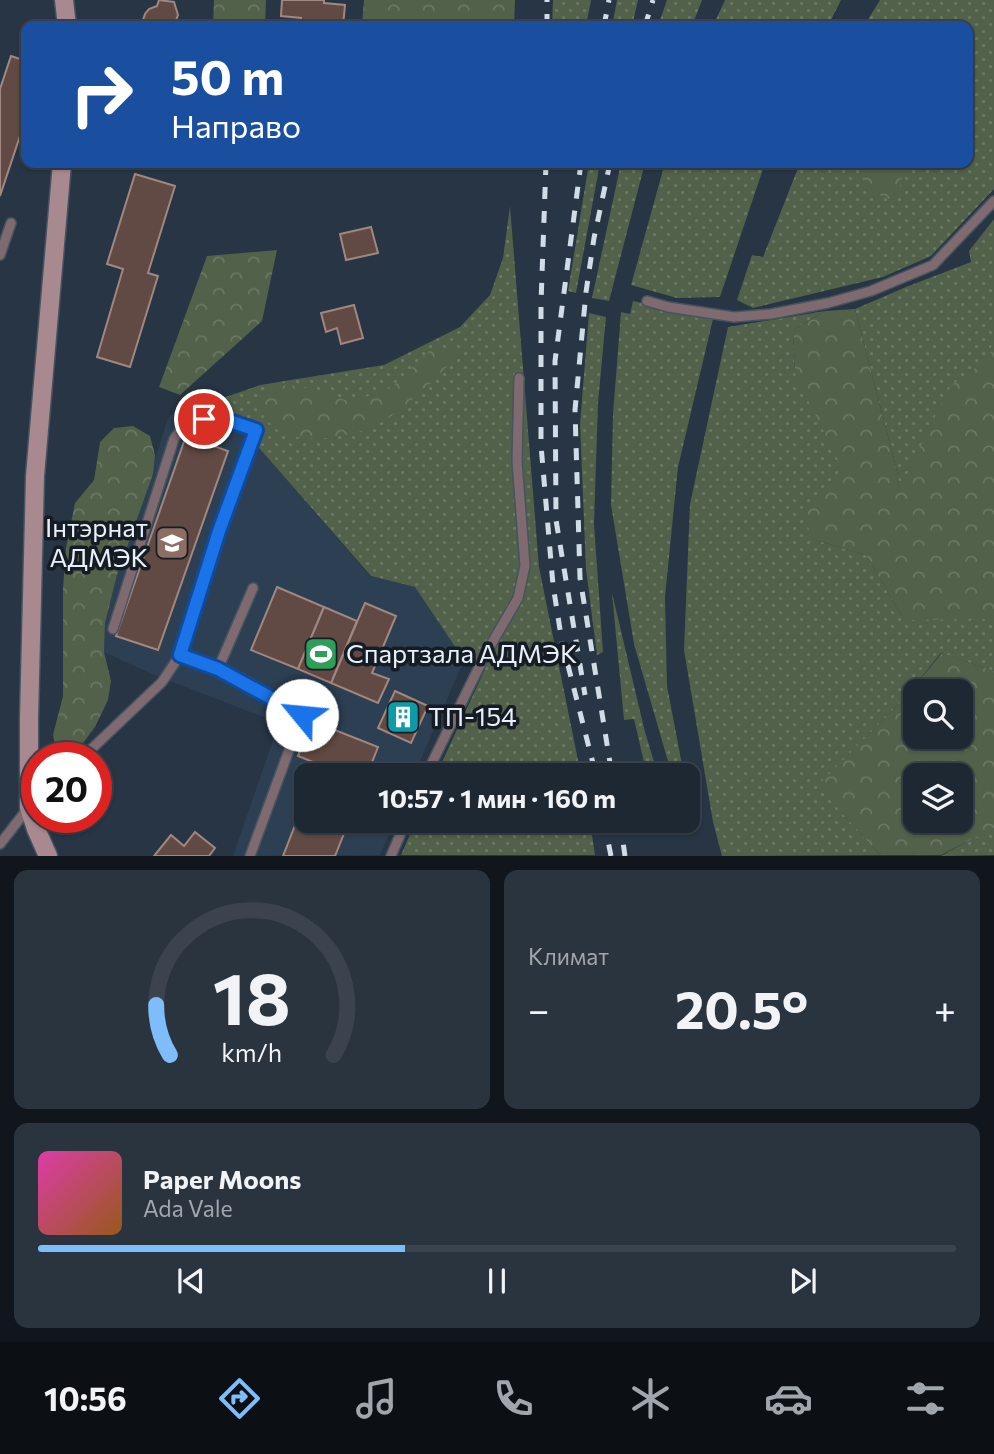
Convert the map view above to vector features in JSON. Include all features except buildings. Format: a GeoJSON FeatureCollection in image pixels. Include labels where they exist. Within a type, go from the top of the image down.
{"type":"FeatureCollection","features":[{"type":"Feature","properties":{"kind":"main road"},"geometry":{"type":"LineString","coordinates":[[64,0],[66,21]]}},
{"type":"Feature","properties":{"kind":"main road"},"geometry":{"type":"LineString","coordinates":[[30,742],[35,476],[62,168]]}},
{"type":"Feature","properties":{"kind":"main road"},"geometry":{"type":"LineString","coordinates":[[38,833],[48,856]]}},
{"type":"Feature","properties":{"kind":"lane"},"geometry":{"type":"LineString","coordinates":[[647,300],[668,307],[734,317],[771,314],[871,291],[933,265],[994,201]]}},
{"type":"Feature","properties":{"kind":"lane"},"geometry":{"type":"LineString","coordinates":[[0,255],[11,223]]}},
{"type":"Feature","properties":{"kind":"lane"},"geometry":{"type":"LineString","coordinates":[[432,763],[480,665],[518,597],[525,566],[517,461],[519,378]]}},
{"type":"Feature","properties":{"kind":"lane"},"geometry":{"type":"LineString","coordinates":[[99,742],[162,682],[180,655],[219,531],[256,430],[221,418],[186,421],[174,439],[113,629]]}},
{"type":"Feature","properties":{"kind":"lane"},"geometry":{"type":"LineString","coordinates":[[218,669],[253,588]]}},
{"type":"Feature","properties":{"kind":"lane"},"geometry":{"type":"LineString","coordinates":[[180,655],[218,669],[302,715],[250,856]]}},
{"type":"Feature","properties":{"kind":"lane"},"geometry":{"type":"LineString","coordinates":[[0,844],[21,819]]}},
{"type":"Feature","properties":{"kind":"lane"},"geometry":{"type":"LineString","coordinates":[[391,856],[401,833]]}},
{"type":"Feature","properties":{"kind":"shaded area"},"geometry":{"type":"Polygon","coordinates":[[[217,400],[370,576],[415,587],[464,660],[419,763],[294,763],[294,833],[390,833],[380,855],[233,856],[279,723],[152,674],[104,652],[105,623],[117,575],[169,416],[217,400]]]}},
{"type":"Feature","properties":{"kind":"green space"},"geometry":{"type":"Polygon","coordinates":[[[214,0],[266,0],[265,21],[213,21],[214,0]]]}},
{"type":"Feature","properties":{"kind":"green space"},"geometry":{"type":"Polygon","coordinates":[[[364,0],[515,0],[514,21],[362,21],[364,0]]]}},
{"type":"Feature","properties":{"kind":"green space"},"geometry":{"type":"Polygon","coordinates":[[[553,0],[591,0],[587,21],[552,21],[553,0]]]}},
{"type":"Feature","properties":{"kind":"green space"},"geometry":{"type":"Polygon","coordinates":[[[617,0],[638,0],[633,21],[613,21],[617,0]]]}},
{"type":"Feature","properties":{"kind":"green space"},"geometry":{"type":"Polygon","coordinates":[[[667,0],[702,0],[694,21],[660,21],[667,0]]]}},
{"type":"Feature","properties":{"kind":"green space"},"geometry":{"type":"Polygon","coordinates":[[[725,0],[841,0],[830,21],[715,21],[725,0]]]}},
{"type":"Feature","properties":{"kind":"green space"},"geometry":{"type":"Polygon","coordinates":[[[880,0],[994,0],[994,189],[931,256],[883,277],[753,308],[737,300],[752,255],[763,257],[798,168],[973,168],[973,21],[867,21],[880,0]]]}},
{"type":"Feature","properties":{"kind":"green space"},"geometry":{"type":"Polygon","coordinates":[[[588,168],[599,168],[576,293],[568,291],[588,168]]]}},
{"type":"Feature","properties":{"kind":"green space"},"geometry":{"type":"Polygon","coordinates":[[[620,168],[644,168],[609,301],[592,298],[620,168]]]}},
{"type":"Feature","properties":{"kind":"green space"},"geometry":{"type":"Polygon","coordinates":[[[664,168],[763,168],[720,297],[677,298],[631,285],[664,168]]]}},
{"type":"Feature","properties":{"kind":"green space"},"geometry":{"type":"Polygon","coordinates":[[[860,168],[904,168],[897,202],[865,189],[860,168]]]}},
{"type":"Feature","properties":{"kind":"green space"},"geometry":{"type":"Polygon","coordinates":[[[510,206],[539,567],[579,763],[442,763],[485,669],[464,660],[415,587],[371,576],[217,400],[260,385],[384,365],[460,327],[490,295],[503,258],[510,206]]]}},
{"type":"Feature","properties":{"kind":"green space"},"geometry":{"type":"Polygon","coordinates":[[[994,219],[994,671],[941,653],[920,679],[903,679],[903,700],[818,786],[880,855],[722,856],[713,822],[684,650],[690,504],[728,327],[825,311],[793,330],[795,373],[844,470],[812,539],[866,555],[903,618],[898,475],[855,309],[971,262],[969,251],[994,219]]]}},
{"type":"Feature","properties":{"kind":"green space"},"geometry":{"type":"Polygon","coordinates":[[[277,250],[262,321],[180,395],[159,387],[207,256],[277,250]]]}},
{"type":"Feature","properties":{"kind":"green space"},"geometry":{"type":"Polygon","coordinates":[[[633,301],[713,319],[678,467],[665,597],[667,686],[682,763],[669,763],[634,644],[611,505],[613,414],[621,312],[630,314],[633,301]]]}},
{"type":"Feature","properties":{"kind":"green space"},"geometry":{"type":"Polygon","coordinates":[[[855,309],[898,475],[899,490],[950,386],[990,358],[994,326],[994,619],[904,620],[866,555],[812,539],[802,509],[843,470],[795,374],[793,330],[825,311],[855,309]]]}},
{"type":"Feature","properties":{"kind":"green space"},"geometry":{"type":"Polygon","coordinates":[[[589,313],[606,317],[598,403],[594,524],[603,652],[597,655],[586,569],[580,424],[589,313]]]}},
{"type":"Feature","properties":{"kind":"green space"},"geometry":{"type":"Polygon","coordinates":[[[439,347],[449,349],[456,355],[412,400],[384,421],[369,428],[329,438],[309,438],[290,435],[274,428],[264,414],[260,395],[277,385],[298,386],[346,400],[366,397],[394,385],[429,351],[439,347]]]}},
{"type":"Feature","properties":{"kind":"green space"},"geometry":{"type":"Polygon","coordinates":[[[133,426],[150,436],[155,455],[153,474],[117,575],[105,623],[104,652],[111,681],[108,700],[95,727],[84,742],[54,742],[53,735],[63,696],[63,588],[66,548],[75,503],[94,480],[100,442],[114,428],[133,426]]]}},
{"type":"Feature","properties":{"kind":"green space"},"geometry":{"type":"Polygon","coordinates":[[[612,593],[654,763],[644,763],[634,719],[624,720],[612,593]]]}},
{"type":"Feature","properties":{"kind":"green space"},"geometry":{"type":"Polygon","coordinates":[[[942,653],[994,671],[994,828],[941,855],[880,855],[817,786],[903,700],[903,749],[973,749],[973,679],[920,679],[942,653]]]}},
{"type":"Feature","properties":{"kind":"green space"},"geometry":{"type":"Polygon","coordinates":[[[994,828],[994,855],[941,856],[990,829],[994,828]]]}},
{"type":"Feature","properties":{"kind":"green space"},"geometry":{"type":"Polygon","coordinates":[[[411,833],[592,833],[595,855],[401,855],[411,833]]]}},
{"type":"Feature","properties":{"kind":"railway"},"geometry":{"type":"LineString","coordinates":[[547,0],[547,21]]}},
{"type":"Feature","properties":{"kind":"railway"},"geometry":{"type":"LineString","coordinates":[[605,21],[609,0]]}},
{"type":"Feature","properties":{"kind":"railway"},"geometry":{"type":"LineString","coordinates":[[647,21],[653,0]]}},
{"type":"Feature","properties":{"kind":"railway"},"geometry":{"type":"LineString","coordinates":[[546,168],[541,303],[541,445],[553,585],[562,642],[593,763]]}},
{"type":"Feature","properties":{"kind":"railway"},"geometry":{"type":"LineString","coordinates":[[580,168],[555,361],[556,520],[585,695]]}},
{"type":"Feature","properties":{"kind":"railway"},"geometry":{"type":"LineString","coordinates":[[609,168],[586,292],[575,410],[580,578],[610,763]]}},
{"type":"Feature","properties":{"kind":"railway"},"geometry":{"type":"LineString","coordinates":[[606,833],[611,856]]}},
{"type":"Feature","properties":{"kind":"railway"},"geometry":{"type":"LineString","coordinates":[[622,833],[625,856]]}},
{"type":"Feature","properties":{"kind":"place","name":"Інтэрнат АДМЭК"},"geometry":{"type":"Point","coordinates":[172,543]}},
{"type":"Feature","properties":{"kind":"place","name":"Спартзала АДМЭК"},"geometry":{"type":"Point","coordinates":[321,654]}},
{"type":"Feature","properties":{"kind":"place","name":"ТП-154"},"geometry":{"type":"Point","coordinates":[403,717]}},
{"type":"Feature","properties":{"kind":"route"},"geometry":{"type":"LineString","coordinates":[[204,419],[221,418],[256,430],[219,531],[180,655],[218,669],[302,715]]}}]}
